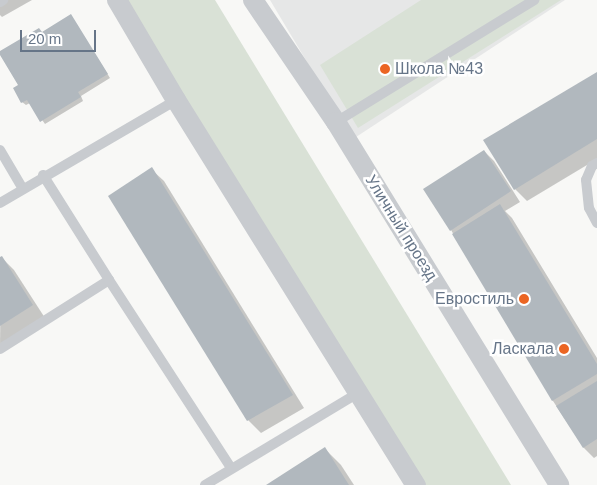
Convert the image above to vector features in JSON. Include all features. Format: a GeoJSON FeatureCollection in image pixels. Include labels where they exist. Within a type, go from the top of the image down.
{"type":"FeatureCollection","features":[{"type":"Feature","properties":{"kind":"street"},"geometry":{"type":"LineString","coordinates":[[117,0],[176,100],[360,392],[416,485]]}},
{"type":"Feature","properties":{"kind":"street","name":"Уличный проезд"},"geometry":{"type":"LineString","coordinates":[[252,0],[336,122],[559,485]]}},
{"type":"Feature","properties":{"kind":"lane"},"geometry":{"type":"LineString","coordinates":[[336,122],[534,0]]}},
{"type":"Feature","properties":{"kind":"lane"},"geometry":{"type":"LineString","coordinates":[[0,203],[43,175],[176,100]]}},
{"type":"Feature","properties":{"kind":"lane"},"geometry":{"type":"LineString","coordinates":[[0,150],[23,189]]}},
{"type":"Feature","properties":{"kind":"lane"},"geometry":{"type":"LineString","coordinates":[[597,163],[592,166],[586,180],[589,208],[597,223]]}},
{"type":"Feature","properties":{"kind":"lane"},"geometry":{"type":"LineString","coordinates":[[43,175],[231,468]]}},
{"type":"Feature","properties":{"kind":"lane"},"geometry":{"type":"LineString","coordinates":[[0,349],[109,280]]}},
{"type":"Feature","properties":{"kind":"lane"},"geometry":{"type":"LineString","coordinates":[[205,485],[360,392]]}},
{"type":"Feature","properties":{"kind":"shaded area"},"geometry":{"type":"Polygon","coordinates":[[[125,0],[215,0],[511,485],[423,485],[125,0]]]}},
{"type":"Feature","properties":{"kind":"shaded area","name":"Школа №43"},"geometry":{"type":"Polygon","coordinates":[[[270,0],[565,0],[353,139],[270,0]]]}},
{"type":"Feature","properties":{"kind":"shaded area","name":"Школа №43"},"geometry":{"type":"Polygon","coordinates":[[[421,0],[561,0],[358,128],[320,65],[421,0]]]}},
{"type":"Feature","properties":{"kind":"building"},"geometry":{"type":"Polygon","coordinates":[[[71,14],[108,74],[78,92],[81,97],[40,122],[27,100],[21,103],[13,88],[18,85],[0,55],[0,51],[39,28],[42,32],[71,14]]]}},
{"type":"Feature","properties":{"kind":"building"},"geometry":{"type":"Polygon","coordinates":[[[597,72],[597,139],[514,190],[483,140],[597,72]]]}},
{"type":"Feature","properties":{"kind":"building"},"geometry":{"type":"Polygon","coordinates":[[[484,150],[511,191],[450,231],[423,189],[484,150]]]}},
{"type":"Feature","properties":{"kind":"building"},"geometry":{"type":"Polygon","coordinates":[[[152,167],[293,395],[247,421],[108,196],[152,167]]]}},
{"type":"Feature","properties":{"kind":"building","name":"Евростиль"},"geometry":{"type":"Polygon","coordinates":[[[500,204],[597,364],[597,374],[552,401],[452,234],[500,204]]]}},
{"type":"Feature","properties":{"kind":"building"},"geometry":{"type":"Polygon","coordinates":[[[2,256],[33,305],[0,326],[0,257],[2,256]]]}},
{"type":"Feature","properties":{"kind":"building"},"geometry":{"type":"Polygon","coordinates":[[[597,381],[597,439],[583,448],[556,406],[597,381]]]}},
{"type":"Feature","properties":{"kind":"building"},"geometry":{"type":"Polygon","coordinates":[[[325,447],[349,485],[266,485],[325,447]]]}},
{"type":"Feature","properties":{"kind":"place","name":"Школа №43"},"geometry":{"type":"Point","coordinates":[385,69]}},
{"type":"Feature","properties":{"kind":"place","name":"Евростиль"},"geometry":{"type":"Point","coordinates":[524,299]}},
{"type":"Feature","properties":{"kind":"place","name":"Ласкала"},"geometry":{"type":"Point","coordinates":[564,349]}}]}
